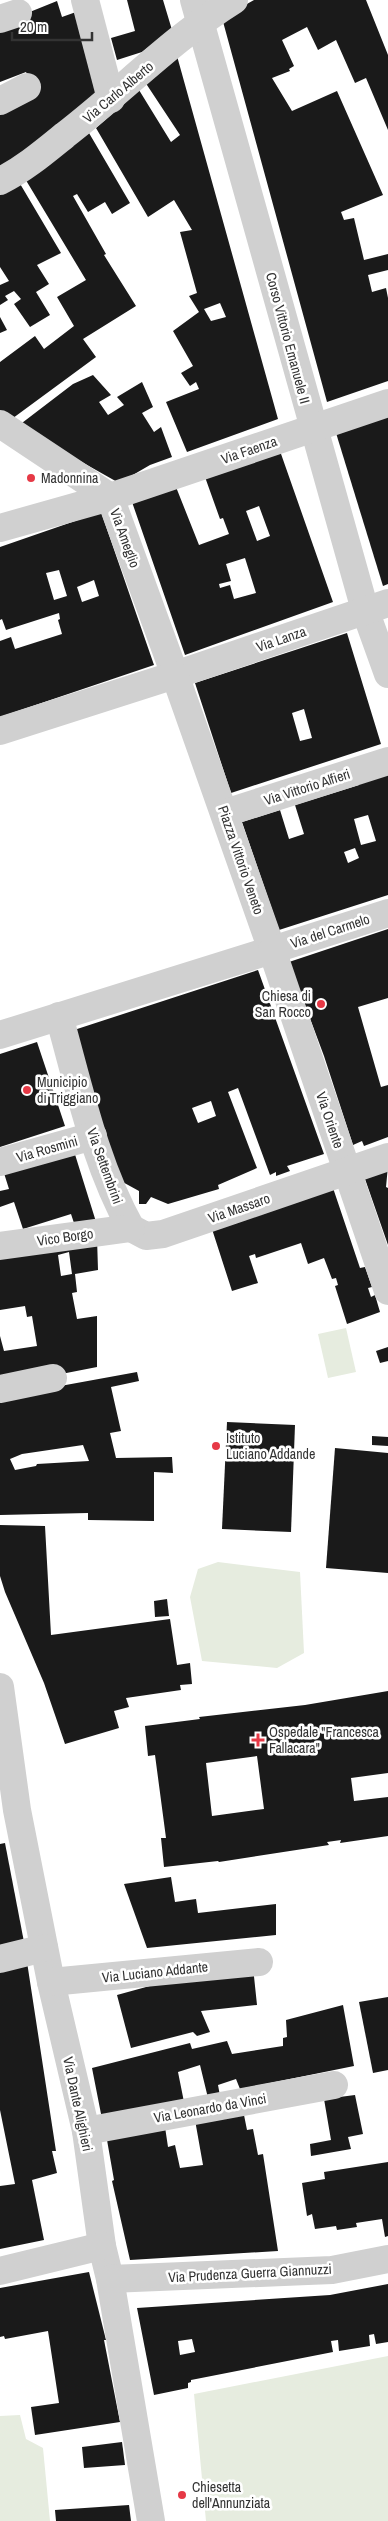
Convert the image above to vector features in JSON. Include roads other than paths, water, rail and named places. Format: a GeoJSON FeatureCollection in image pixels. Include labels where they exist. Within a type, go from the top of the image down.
{"type":"FeatureCollection","features":[{"type":"Feature","properties":{"kind":"street"},"geometry":{"type":"LineString","coordinates":[[85,0],[111,99]]}},
{"type":"Feature","properties":{"kind":"street","name":"Via Carlo Alberto"},"geometry":{"type":"LineString","coordinates":[[0,181],[20,171],[111,99],[197,11],[234,0]]}},
{"type":"Feature","properties":{"kind":"street","name":"Corso Vittorio Emanuele II"},"geometry":{"type":"LineString","coordinates":[[197,11],[313,428],[376,607],[388,674]]}},
{"type":"Feature","properties":{"kind":"street"},"geometry":{"type":"LineString","coordinates":[[0,101],[27,87]]}},
{"type":"Feature","properties":{"kind":"street","name":"Via Faenza"},"geometry":{"type":"LineString","coordinates":[[0,528],[110,497],[388,402]]}},
{"type":"Feature","properties":{"kind":"street","name":"Via Ameglio"},"geometry":{"type":"LineString","coordinates":[[5,436],[110,497],[175,675]]}},
{"type":"Feature","properties":{"kind":"street","name":"Via Lanza"},"geometry":{"type":"LineString","coordinates":[[175,675],[376,607]]}},
{"type":"Feature","properties":{"kind":"street"},"geometry":{"type":"LineString","coordinates":[[0,731],[175,675]]}},
{"type":"Feature","properties":{"kind":"street","name":"Piazza Vittorio Veneto"},"geometry":{"type":"LineString","coordinates":[[175,675],[272,950]]}},
{"type":"Feature","properties":{"kind":"street","name":"Via Vittorio Alfieri"},"geometry":{"type":"LineString","coordinates":[[225,814],[388,761]]}},
{"type":"Feature","properties":{"kind":"street","name":"Via del Carmelo"},"geometry":{"type":"LineString","coordinates":[[272,950],[388,913]]}},
{"type":"Feature","properties":{"kind":"street"},"geometry":{"type":"LineString","coordinates":[[0,1035],[272,950]]}},
{"type":"Feature","properties":{"kind":"street","name":"Via Oriente"},"geometry":{"type":"LineString","coordinates":[[272,950],[388,1291]]}},
{"type":"Feature","properties":{"kind":"street","name":"Via Settembrini"},"geometry":{"type":"LineString","coordinates":[[59,1016],[93,1136],[119,1208],[131,1228]]}},
{"type":"Feature","properties":{"kind":"street","name":"Via Rosmini"},"geometry":{"type":"LineString","coordinates":[[0,1162],[93,1136]]}},
{"type":"Feature","properties":{"kind":"street","name":"Via Massaro"},"geometry":{"type":"LineString","coordinates":[[131,1228],[146,1236],[163,1234],[388,1157]]}},
{"type":"Feature","properties":{"kind":"street","name":"Vico Borgo"},"geometry":{"type":"LineString","coordinates":[[0,1246],[131,1228]]}},
{"type":"Feature","properties":{"kind":"street"},"geometry":{"type":"LineString","coordinates":[[0,1389],[53,1378]]}},
{"type":"Feature","properties":{"kind":"street","name":"Via Dante Alighieri"},"geometry":{"type":"LineString","coordinates":[[0,1687],[9,1812],[44,1948],[86,2131],[102,2246],[110,2279],[151,2521]]}},
{"type":"Feature","properties":{"kind":"street"},"geometry":{"type":"LineString","coordinates":[[0,1959],[44,1948]]}},
{"type":"Feature","properties":{"kind":"street","name":"Via Luciano Addante"},"geometry":{"type":"LineString","coordinates":[[51,1982],[259,1962]]}},
{"type":"Feature","properties":{"kind":"street","name":"Via Leonardo da Vinci"},"geometry":{"type":"LineString","coordinates":[[86,2131],[334,2085]]}},
{"type":"Feature","properties":{"kind":"street"},"geometry":{"type":"LineString","coordinates":[[0,2271],[102,2246]]}},
{"type":"Feature","properties":{"kind":"street","name":"Via Prudenza Guerra Giannuzzi"},"geometry":{"type":"LineString","coordinates":[[110,2279],[332,2270],[388,2259]]}},
{"type":"Feature","properties":{"kind":"place","name":"Madonnina"},"geometry":{"type":"Point","coordinates":[31,478]}},
{"type":"Feature","properties":{"kind":"place","name":"Chiesa di San Rocco"},"geometry":{"type":"Point","coordinates":[321,1004]}},
{"type":"Feature","properties":{"kind":"place","name":"Municipio di Triggiano"},"geometry":{"type":"Point","coordinates":[27,1090]}},
{"type":"Feature","properties":{"kind":"place","name":"Istituto Luciano Addande"},"geometry":{"type":"Point","coordinates":[216,1446]}},
{"type":"Feature","properties":{"kind":"place","name":"Ospedale \"Francesca Fallacara\""},"geometry":{"type":"Point","coordinates":[258,1740]}},
{"type":"Feature","properties":{"kind":"place","name":"Chiesetta dell'Annunziata"},"geometry":{"type":"Point","coordinates":[182,2495]}}]}
